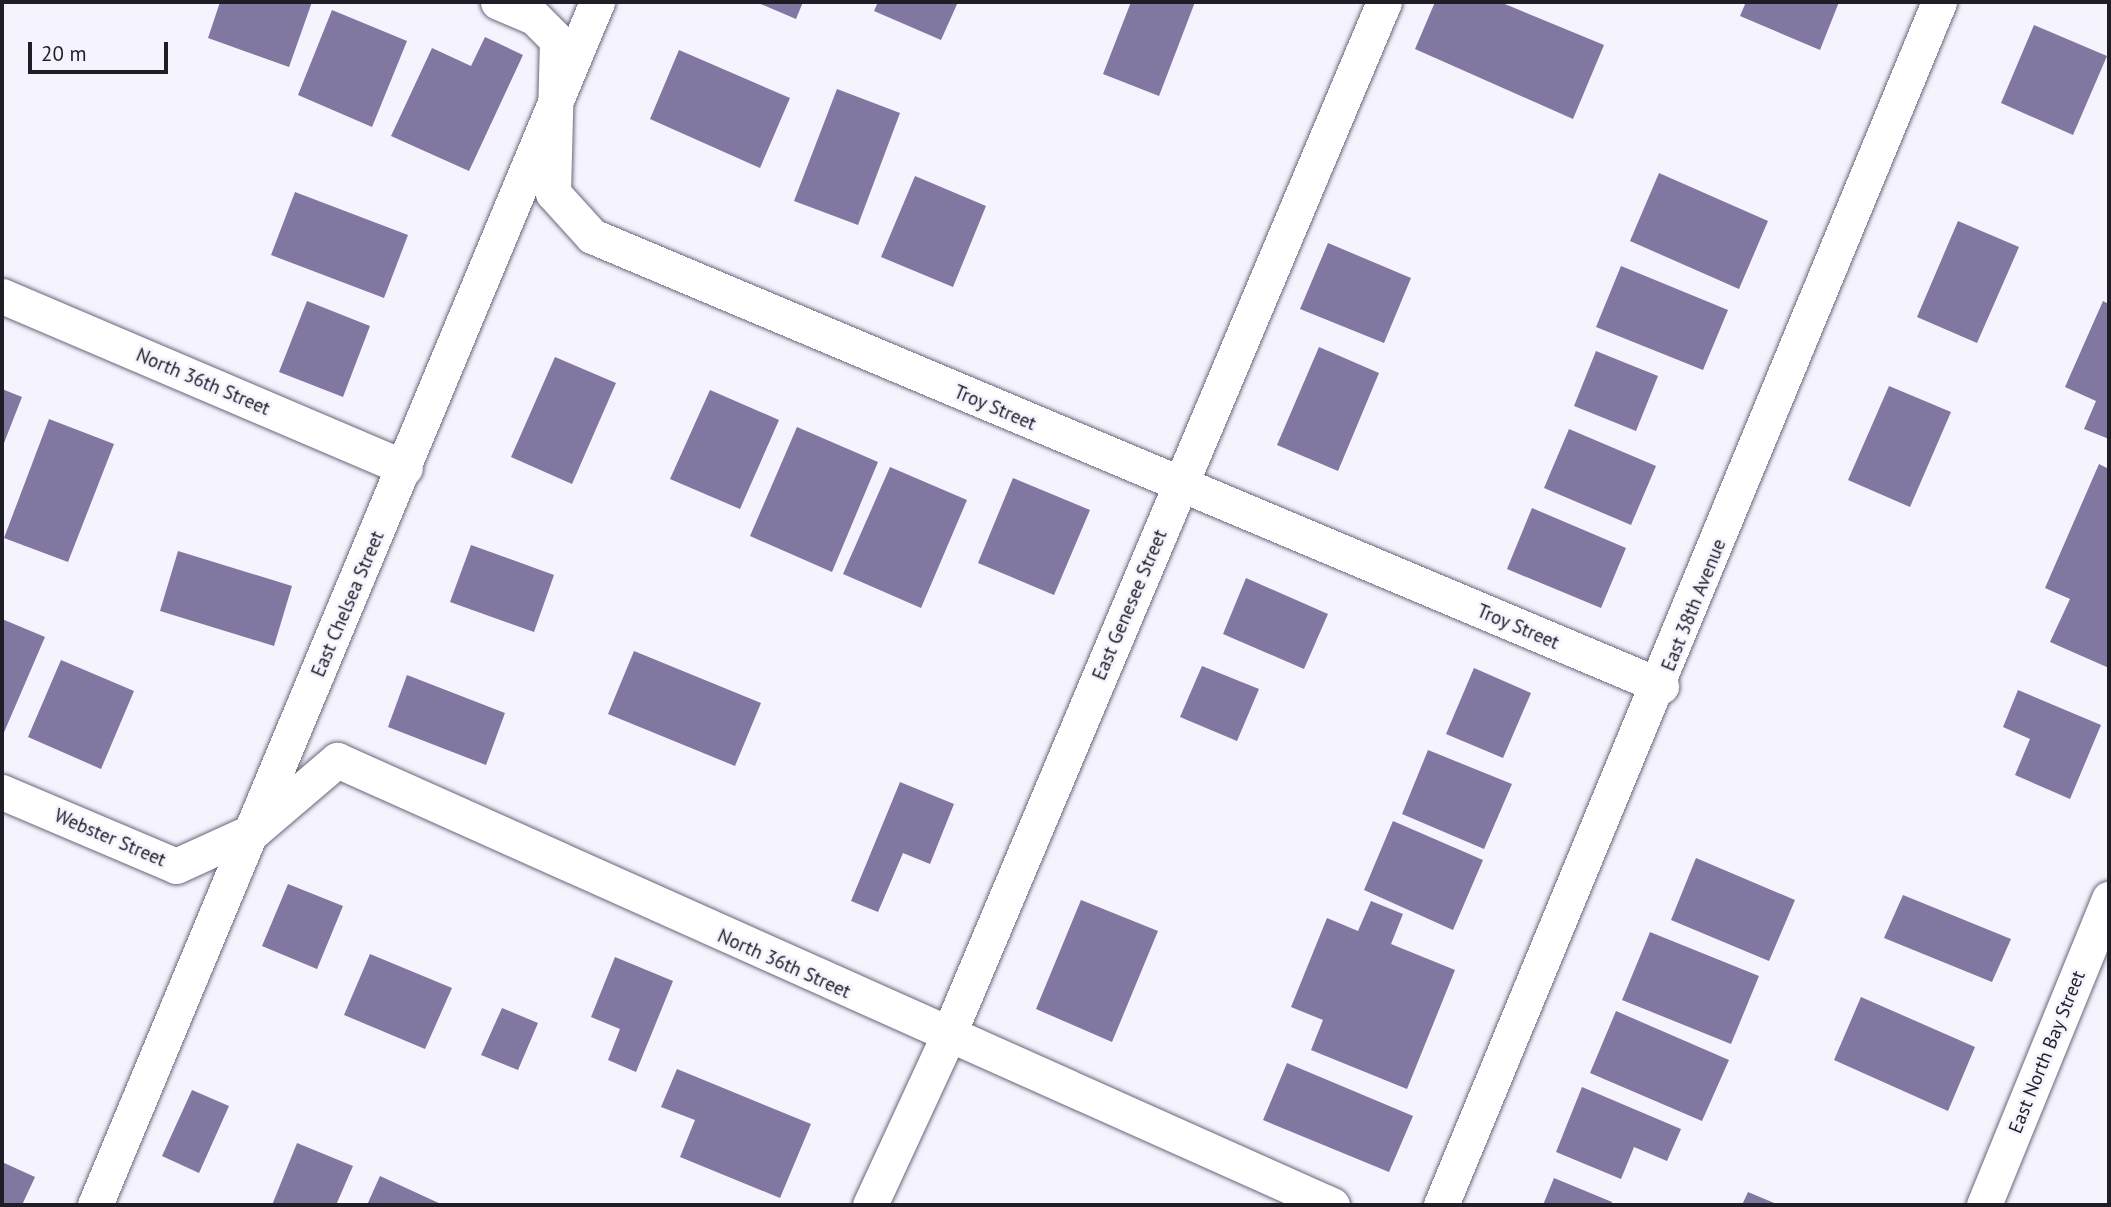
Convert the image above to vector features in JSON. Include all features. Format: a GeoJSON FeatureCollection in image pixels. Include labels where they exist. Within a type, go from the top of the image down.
{"type":"FeatureCollection","features":[{"type":"Feature","properties":{"kind":"street","name":"Troy Street"},"geometry":{"type":"LineString","coordinates":[[498,2],[534,17],[557,40],[552,107],[553,193],[592,236],[1180,486],[1661,686]]}},
{"type":"Feature","properties":{"kind":"street","name":"East Chelsea Street"},"geometry":{"type":"LineString","coordinates":[[96,1205],[255,830],[597,2]]}},
{"type":"Feature","properties":{"kind":"street","name":"East Genesee Street"},"geometry":{"type":"LineString","coordinates":[[870,1205],[947,1038],[1384,2]]}},
{"type":"Feature","properties":{"kind":"street","name":"East 38th Avenue"},"geometry":{"type":"LineString","coordinates":[[1441,1205],[1661,686],[1939,2]]}},
{"type":"Feature","properties":{"kind":"street","name":"North 36th Street"},"geometry":{"type":"LineString","coordinates":[[2,296],[405,468]]}},
{"type":"Feature","properties":{"kind":"street","name":"North 36th Street"},"geometry":{"type":"LineString","coordinates":[[255,830],[337,760],[947,1038],[1332,1205]]}},
{"type":"Feature","properties":{"kind":"street","name":"Webster Street"},"geometry":{"type":"LineString","coordinates":[[2,792],[176,866],[255,830]]}},
{"type":"Feature","properties":{"kind":"street","name":"East North Bay Street"},"geometry":{"type":"LineString","coordinates":[[1984,1205],[2109,898]]}},
{"type":"Feature","properties":{"kind":"building"},"geometry":{"type":"Polygon","coordinates":[[[220,2],[312,2],[289,67],[208,38],[220,2]]]}},
{"type":"Feature","properties":{"kind":"building"},"geometry":{"type":"Polygon","coordinates":[[[756,2],[803,2],[796,19],[756,2]]]}},
{"type":"Feature","properties":{"kind":"building"},"geometry":{"type":"Polygon","coordinates":[[[878,2],[958,2],[941,40],[874,11],[878,2]]]}},
{"type":"Feature","properties":{"kind":"building"},"geometry":{"type":"Polygon","coordinates":[[[1131,2],[1195,2],[1159,96],[1103,74],[1131,2]]]}},
{"type":"Feature","properties":{"kind":"building"},"geometry":{"type":"Polygon","coordinates":[[[1435,2],[1500,2],[1604,45],[1573,119],[1415,49],[1435,2]]]}},
{"type":"Feature","properties":{"kind":"building"},"geometry":{"type":"Polygon","coordinates":[[[1746,2],[1839,2],[1820,50],[1740,16],[1746,2]]]}},
{"type":"Feature","properties":{"kind":"building"},"geometry":{"type":"Polygon","coordinates":[[[332,10],[407,41],[372,127],[298,95],[332,10]]]}},
{"type":"Feature","properties":{"kind":"building"},"geometry":{"type":"Polygon","coordinates":[[[2034,25],[2107,56],[2073,135],[2001,103],[2034,25]]]}},
{"type":"Feature","properties":{"kind":"building"},"geometry":{"type":"Polygon","coordinates":[[[485,37],[523,55],[469,171],[391,136],[432,48],[471,66],[485,37]]]}},
{"type":"Feature","properties":{"kind":"building"},"geometry":{"type":"Polygon","coordinates":[[[679,50],[790,98],[760,168],[650,119],[679,50]]]}},
{"type":"Feature","properties":{"kind":"building"},"geometry":{"type":"Polygon","coordinates":[[[837,89],[900,113],[858,225],[794,201],[837,89]]]}},
{"type":"Feature","properties":{"kind":"building"},"geometry":{"type":"Polygon","coordinates":[[[1659,173],[1768,221],[1739,289],[1630,241],[1659,173]]]}},
{"type":"Feature","properties":{"kind":"building"},"geometry":{"type":"Polygon","coordinates":[[[915,176],[986,206],[953,287],[881,257],[915,176]]]}},
{"type":"Feature","properties":{"kind":"building"},"geometry":{"type":"Polygon","coordinates":[[[295,192],[408,235],[384,298],[271,255],[295,192]]]}},
{"type":"Feature","properties":{"kind":"building"},"geometry":{"type":"Polygon","coordinates":[[[1958,221],[2019,247],[1977,343],[1917,317],[1958,221]]]}},
{"type":"Feature","properties":{"kind":"building"},"geometry":{"type":"Polygon","coordinates":[[[1328,243],[1411,278],[1384,343],[1300,309],[1328,243]]]}},
{"type":"Feature","properties":{"kind":"building"},"geometry":{"type":"Polygon","coordinates":[[[1621,266],[1728,310],[1703,370],[1596,327],[1621,266]]]}},
{"type":"Feature","properties":{"kind":"building"},"geometry":{"type":"Polygon","coordinates":[[[307,301],[370,326],[343,397],[279,372],[307,301]]]}},
{"type":"Feature","properties":{"kind":"building"},"geometry":{"type":"Polygon","coordinates":[[[2103,301],[2109,304],[2109,439],[2084,429],[2096,401],[2065,387],[2103,301]]]}},
{"type":"Feature","properties":{"kind":"building"},"geometry":{"type":"Polygon","coordinates":[[[1319,347],[1379,373],[1338,471],[1277,445],[1319,347]]]}},
{"type":"Feature","properties":{"kind":"building"},"geometry":{"type":"Polygon","coordinates":[[[1596,351],[1658,376],[1636,431],[1574,406],[1596,351]]]}},
{"type":"Feature","properties":{"kind":"building"},"geometry":{"type":"Polygon","coordinates":[[[555,357],[616,383],[572,484],[511,457],[555,357]]]}},
{"type":"Feature","properties":{"kind":"building"},"geometry":{"type":"Polygon","coordinates":[[[1889,386],[1951,412],[1910,507],[1848,480],[1889,386]]]}},
{"type":"Feature","properties":{"kind":"building"},"geometry":{"type":"Polygon","coordinates":[[[2,389],[22,397],[2,448],[2,389]]]}},
{"type":"Feature","properties":{"kind":"building"},"geometry":{"type":"Polygon","coordinates":[[[710,390],[779,420],[740,509],[670,479],[710,390]]]}},
{"type":"Feature","properties":{"kind":"building"},"geometry":{"type":"Polygon","coordinates":[[[49,419],[114,444],[68,562],[4,538],[49,419]]]}},
{"type":"Feature","properties":{"kind":"building"},"geometry":{"type":"Polygon","coordinates":[[[797,427],[878,462],[832,572],[750,536],[797,427]]]}},
{"type":"Feature","properties":{"kind":"building"},"geometry":{"type":"Polygon","coordinates":[[[1569,429],[1656,466],[1631,525],[1544,488],[1569,429]]]}},
{"type":"Feature","properties":{"kind":"building"},"geometry":{"type":"Polygon","coordinates":[[[2099,464],[2109,469],[2109,668],[2050,642],[2070,599],[2045,588],[2099,464]]]}},
{"type":"Feature","properties":{"kind":"building"},"geometry":{"type":"Polygon","coordinates":[[[890,467],[967,500],[921,608],[843,574],[890,467]]]}},
{"type":"Feature","properties":{"kind":"building"},"geometry":{"type":"Polygon","coordinates":[[[1013,478],[1090,510],[1054,595],[978,563],[1013,478]]]}},
{"type":"Feature","properties":{"kind":"building"},"geometry":{"type":"Polygon","coordinates":[[[1532,508],[1626,548],[1601,608],[1507,569],[1532,508]]]}},
{"type":"Feature","properties":{"kind":"building"},"geometry":{"type":"Polygon","coordinates":[[[471,545],[554,575],[534,632],[450,602],[471,545]]]}},
{"type":"Feature","properties":{"kind":"building"},"geometry":{"type":"Polygon","coordinates":[[[178,551],[292,586],[274,646],[160,611],[178,551]]]}},
{"type":"Feature","properties":{"kind":"building"},"geometry":{"type":"Polygon","coordinates":[[[1246,578],[1328,614],[1304,669],[1223,634],[1246,578]]]}},
{"type":"Feature","properties":{"kind":"building"},"geometry":{"type":"Polygon","coordinates":[[[2,619],[45,637],[2,737],[2,619]]]}},
{"type":"Feature","properties":{"kind":"building"},"geometry":{"type":"Polygon","coordinates":[[[634,651],[761,703],[735,766],[608,714],[634,651]]]}},
{"type":"Feature","properties":{"kind":"building"},"geometry":{"type":"Polygon","coordinates":[[[61,660],[134,691],[101,769],[28,737],[61,660]]]}},
{"type":"Feature","properties":{"kind":"building"},"geometry":{"type":"Polygon","coordinates":[[[1202,666],[1259,689],[1237,741],[1180,717],[1202,666]]]}},
{"type":"Feature","properties":{"kind":"building"},"geometry":{"type":"Polygon","coordinates":[[[1474,668],[1531,693],[1503,758],[1446,734],[1474,668]]]}},
{"type":"Feature","properties":{"kind":"building"},"geometry":{"type":"Polygon","coordinates":[[[407,675],[505,713],[486,765],[388,727],[407,675]]]}},
{"type":"Feature","properties":{"kind":"building"},"geometry":{"type":"Polygon","coordinates":[[[2018,690],[2101,725],[2070,799],[2015,775],[2030,739],[2003,727],[2018,690]]]}},
{"type":"Feature","properties":{"kind":"building"},"geometry":{"type":"Polygon","coordinates":[[[1428,750],[1512,784],[1484,849],[1402,814],[1428,750]]]}},
{"type":"Feature","properties":{"kind":"building"},"geometry":{"type":"Polygon","coordinates":[[[900,782],[954,804],[930,864],[903,853],[878,912],[851,901],[900,782]]]}},
{"type":"Feature","properties":{"kind":"building"},"geometry":{"type":"Polygon","coordinates":[[[1393,821],[1483,860],[1453,930],[1364,890],[1393,821]]]}},
{"type":"Feature","properties":{"kind":"building"},"geometry":{"type":"Polygon","coordinates":[[[1696,858],[1795,900],[1769,961],[1671,920],[1696,858]]]}},
{"type":"Feature","properties":{"kind":"building"},"geometry":{"type":"Polygon","coordinates":[[[288,884],[343,906],[317,969],[262,946],[288,884]]]}},
{"type":"Feature","properties":{"kind":"building"},"geometry":{"type":"Polygon","coordinates":[[[1903,895],[2011,939],[1992,982],[1884,938],[1903,895]]]}},
{"type":"Feature","properties":{"kind":"building"},"geometry":{"type":"Polygon","coordinates":[[[1081,900],[1158,931],[1112,1042],[1036,1009],[1081,900]]]}},
{"type":"Feature","properties":{"kind":"building"},"geometry":{"type":"Polygon","coordinates":[[[1371,901],[1403,914],[1391,944],[1455,970],[1407,1089],[1311,1050],[1323,1020],[1291,1007],[1327,918],[1358,931],[1371,901]]]}},
{"type":"Feature","properties":{"kind":"building"},"geometry":{"type":"Polygon","coordinates":[[[1650,932],[1759,976],[1731,1044],[1622,1000],[1650,932]]]}},
{"type":"Feature","properties":{"kind":"building"},"geometry":{"type":"Polygon","coordinates":[[[370,954],[452,988],[425,1049],[344,1015],[370,954]]]}},
{"type":"Feature","properties":{"kind":"building"},"geometry":{"type":"Polygon","coordinates":[[[615,957],[673,981],[636,1072],[608,1060],[620,1029],[591,1017],[615,957]]]}},
{"type":"Feature","properties":{"kind":"building"},"geometry":{"type":"Polygon","coordinates":[[[1861,997],[1975,1047],[1948,1111],[1834,1060],[1861,997]]]}},
{"type":"Feature","properties":{"kind":"building"},"geometry":{"type":"Polygon","coordinates":[[[502,1008],[538,1023],[518,1070],[481,1055],[502,1008]]]}},
{"type":"Feature","properties":{"kind":"building"},"geometry":{"type":"Polygon","coordinates":[[[1616,1011],[1729,1060],[1702,1121],[1590,1073],[1616,1011]]]}},
{"type":"Feature","properties":{"kind":"building"},"geometry":{"type":"Polygon","coordinates":[[[1287,1063],[1413,1116],[1389,1172],[1263,1120],[1287,1063]]]}},
{"type":"Feature","properties":{"kind":"building"},"geometry":{"type":"Polygon","coordinates":[[[677,1069],[811,1124],[780,1198],[680,1157],[695,1120],[661,1107],[677,1069]]]}},
{"type":"Feature","properties":{"kind":"building"},"geometry":{"type":"Polygon","coordinates":[[[1582,1087],[1681,1129],[1667,1161],[1634,1147],[1621,1179],[1556,1152],[1582,1087]]]}},
{"type":"Feature","properties":{"kind":"building"},"geometry":{"type":"Polygon","coordinates":[[[192,1090],[229,1106],[199,1173],[162,1156],[192,1090]]]}},
{"type":"Feature","properties":{"kind":"building"},"geometry":{"type":"Polygon","coordinates":[[[297,1143],[353,1166],[336,1205],[272,1205],[297,1143]]]}},
{"type":"Feature","properties":{"kind":"building"},"geometry":{"type":"Polygon","coordinates":[[[2,1162],[35,1177],[22,1205],[2,1205],[2,1162]]]}},
{"type":"Feature","properties":{"kind":"building"},"geometry":{"type":"Polygon","coordinates":[[[380,1176],[443,1205],[367,1205],[380,1176]]]}},
{"type":"Feature","properties":{"kind":"building"},"geometry":{"type":"Polygon","coordinates":[[[1554,1178],[1612,1202],[1611,1205],[1543,1205],[1554,1178]]]}},
{"type":"Feature","properties":{"kind":"building"},"geometry":{"type":"Polygon","coordinates":[[[1748,1192],[1779,1205],[1742,1205],[1748,1192]]]}}]}
